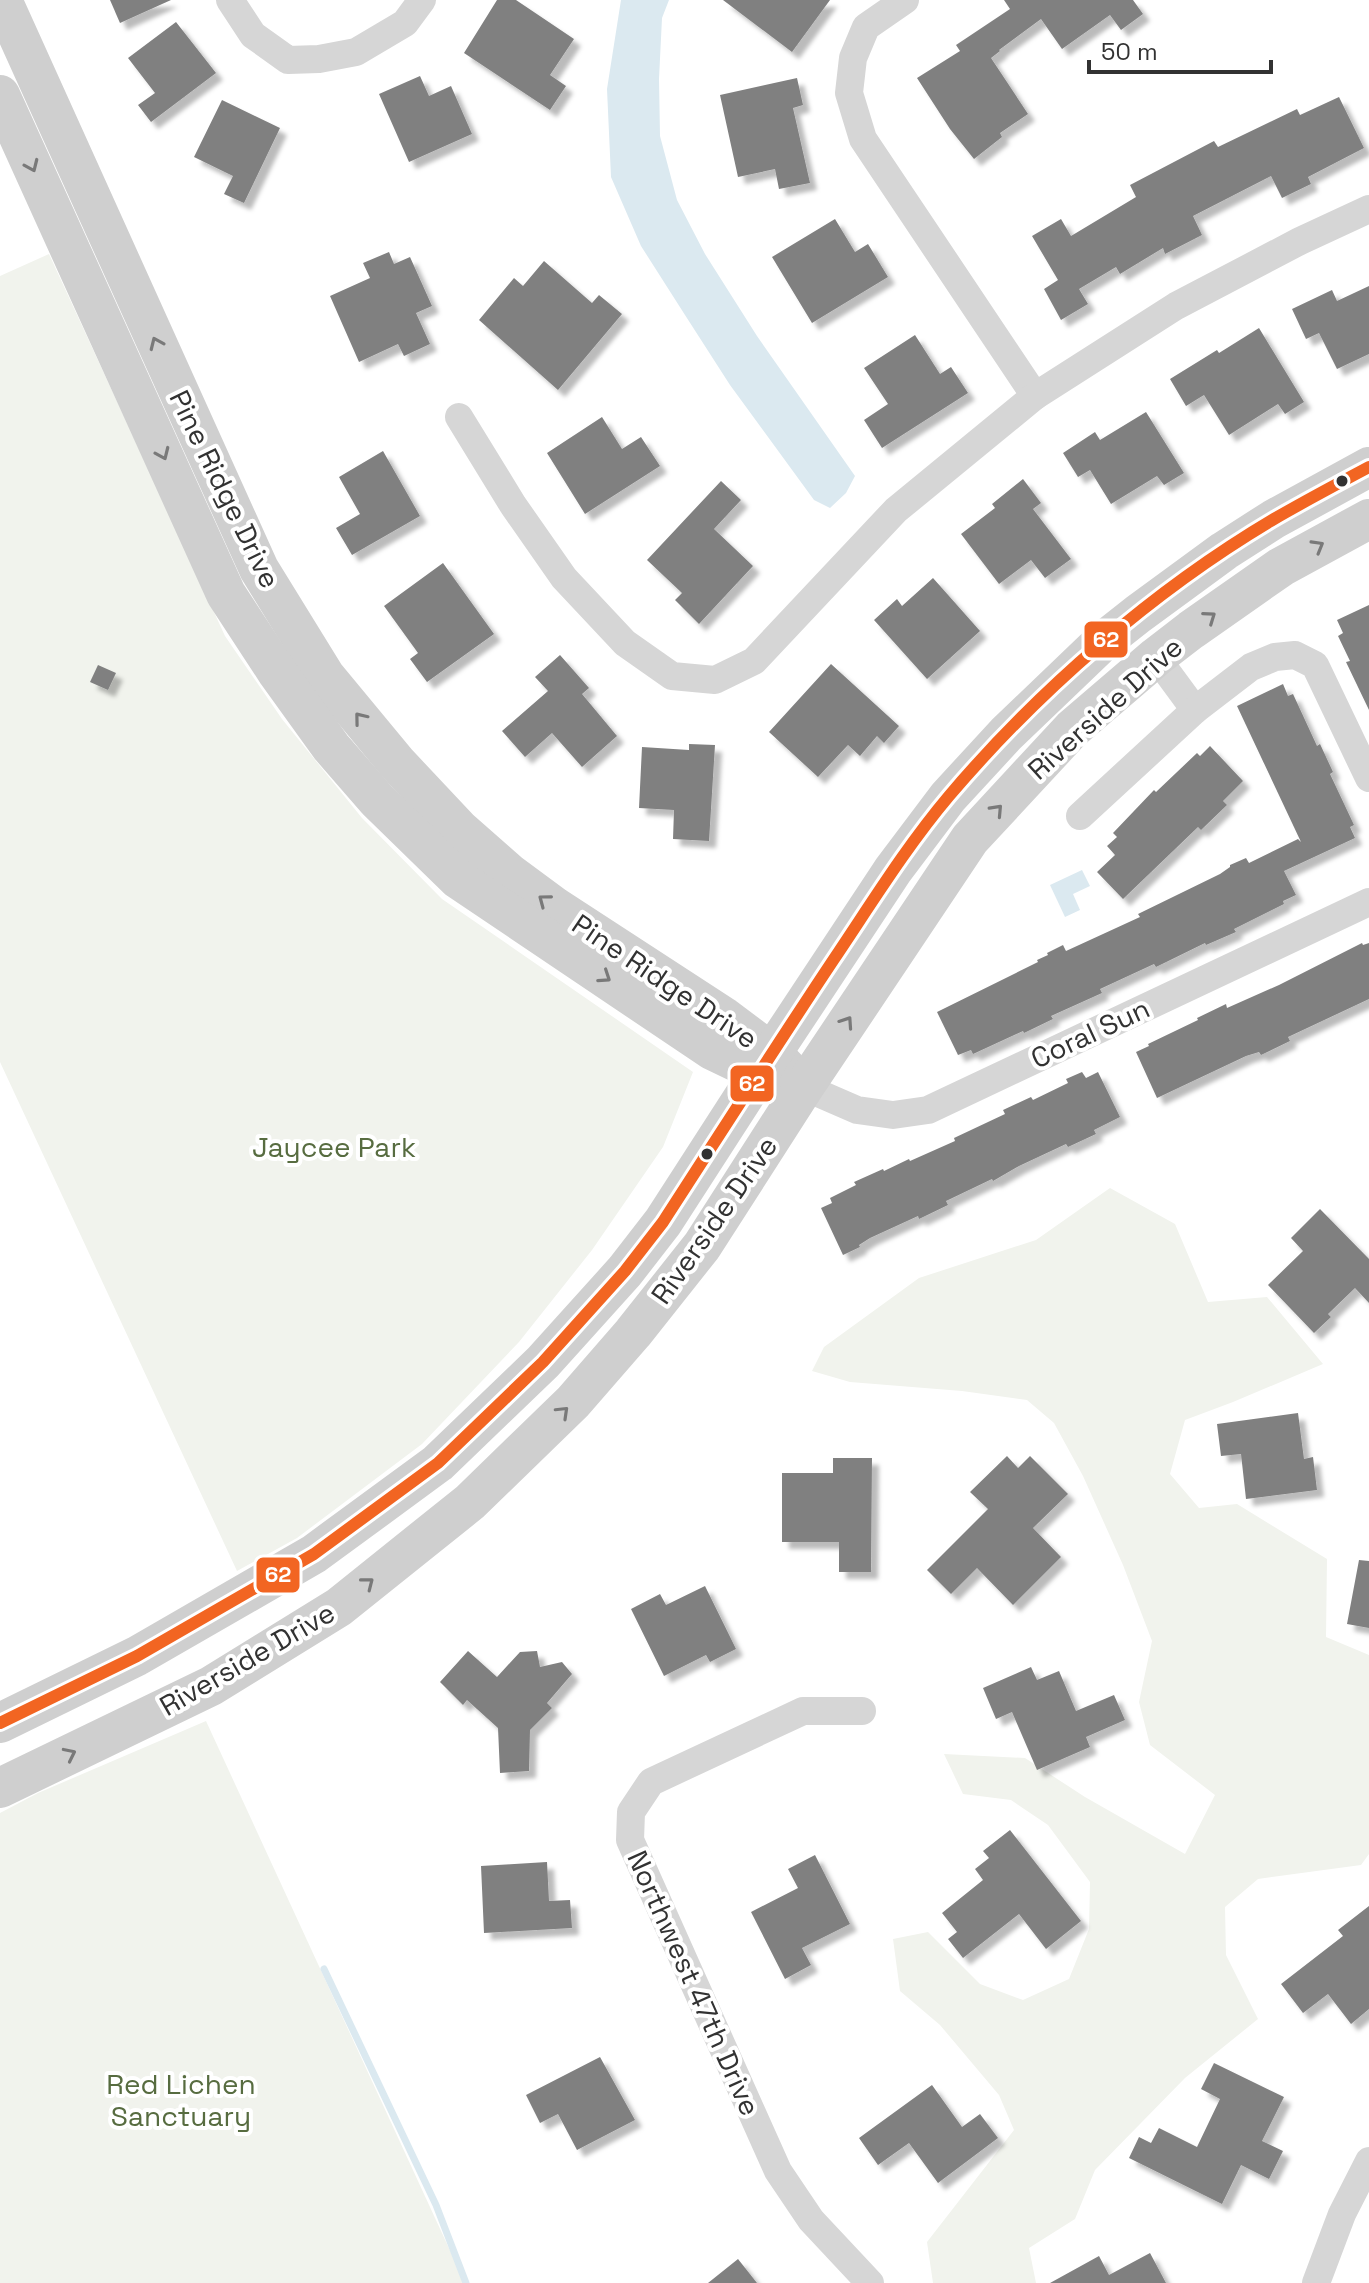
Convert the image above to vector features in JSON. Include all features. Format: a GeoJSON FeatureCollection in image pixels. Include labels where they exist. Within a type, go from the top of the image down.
{"type":"FeatureCollection","features":[{"type":"Feature","properties":{"kind":"street","name":"Pine Ridge Drive"},"geometry":{"type":"LineString","coordinates":[[2,0],[17,79],[259,569],[325,676],[397,763],[459,829],[509,873],[555,907],[724,1017],[766,1063],[804,1087]]}},
{"type":"Feature","properties":{"kind":"street"},"geometry":{"type":"LineString","coordinates":[[230,0],[253,35],[288,60],[319,59],[356,52],[405,23],[422,0]]}},
{"type":"Feature","properties":{"kind":"street"},"geometry":{"type":"LineString","coordinates":[[905,0],[866,27],[853,58],[849,93],[863,139],[1035,396]]}},
{"type":"Feature","properties":{"kind":"street","name":"Pine Ridge Drive"},"geometry":{"type":"LineString","coordinates":[[0,95],[226,594],[331,747],[377,800],[458,879],[712,1050],[766,1063]]}},
{"type":"Feature","properties":{"kind":"street"},"geometry":{"type":"LineString","coordinates":[[459,417],[513,505],[564,578],[625,643],[672,676],[715,680],[754,661],[896,510],[1035,396],[1176,306],[1369,209]]}},
{"type":"Feature","properties":{"kind":"street","name":"Riverside Drive"},"geometry":{"type":"LineString","coordinates":[[0,1723],[137,1656],[314,1554],[438,1463],[543,1362],[625,1271],[663,1222],[893,870],[948,797],[1006,734],[1100,644],[1138,614],[1274,519],[1369,467]]}},
{"type":"Feature","properties":{"kind":"street","name":"Riverside Drive"},"geometry":{"type":"LineString","coordinates":[[0,1788],[211,1686],[339,1607],[470,1502],[573,1402],[702,1246],[970,839],[1072,729],[1156,657],[1281,567],[1369,519]]}},
{"type":"Feature","properties":{"kind":"street"},"geometry":{"type":"LineString","coordinates":[[1080,816],[1195,710],[1251,667],[1275,657],[1295,655],[1315,665],[1369,778]]}},
{"type":"Feature","properties":{"kind":"street"},"geometry":{"type":"LineString","coordinates":[[1156,657],[1195,710]]}},
{"type":"Feature","properties":{"kind":"street","name":"Coral Sun"},"geometry":{"type":"LineString","coordinates":[[804,1087],[857,1110],[893,1115],[928,1110],[1369,902]]}},
{"type":"Feature","properties":{"kind":"street","name":"Northwest 47th Drive"},"geometry":{"type":"LineString","coordinates":[[862,1711],[803,1711],[651,1782],[631,1812],[630,1840],[778,2171],[811,2220],[870,2283]]}},
{"type":"Feature","properties":{"kind":"street"},"geometry":{"type":"LineString","coordinates":[[1316,2283],[1342,2214],[1369,2161]]}},
{"type":"Feature","properties":{"kind":"green space","name":"Jaycee Park"},"geometry":{"type":"Polygon","coordinates":[[[49,254],[225,636],[282,719],[362,818],[442,899],[693,1072],[663,1147],[592,1250],[519,1342],[422,1444],[297,1538],[237,1571],[0,1062],[0,276],[49,254]]]}},
{"type":"Feature","properties":{"kind":"green space"},"geometry":{"type":"Polygon","coordinates":[[[1110,1188],[1175,1224],[1208,1302],[1267,1297],[1323,1364],[1185,1420],[1170,1474],[1199,1508],[1237,1504],[1327,1559],[1326,1637],[1369,1655],[1369,1854],[1361,1865],[1258,1879],[1225,1907],[1226,1955],[1258,2019],[1185,2078],[1095,2170],[1075,2219],[1029,2248],[1036,2283],[933,2283],[927,2242],[1014,2130],[999,2095],[940,2025],[900,1991],[893,1939],[928,1932],[980,1984],[1023,2000],[1069,1979],[1089,1929],[1090,1882],[1048,1825],[1011,1800],[963,1794],[944,1754],[1025,1758],[1085,1797],[1185,1854],[1215,1795],[1150,1745],[1139,1702],[1152,1641],[1123,1565],[1083,1476],[1054,1423],[1027,1400],[850,1382],[812,1371],[824,1347],[919,1278],[1036,1240],[1110,1188]]]}},
{"type":"Feature","properties":{"kind":"green space","name":"Red Lichen Sanctuary"},"geometry":{"type":"Polygon","coordinates":[[[206,1721],[465,2283],[0,2283],[0,1813],[38,1793],[206,1721]]]}},
{"type":"Feature","properties":{"kind":"shaded area"},"geometry":{"type":"Polygon","coordinates":[[[621,0],[669,0],[662,18],[660,136],[677,200],[705,254],[757,336],[855,476],[846,493],[830,508],[814,500],[730,385],[641,246],[611,177],[607,89],[621,0]]]}},
{"type":"Feature","properties":{"kind":"shaded area"},"geometry":{"type":"Polygon","coordinates":[[[1082,870],[1090,886],[1073,894],[1080,910],[1065,917],[1050,885],[1082,870]]]}},
{"type":"Feature","properties":{"kind":"building"},"geometry":{"type":"Polygon","coordinates":[[[110,0],[171,0],[120,23],[110,0]]]}},
{"type":"Feature","properties":{"kind":"building"},"geometry":{"type":"Polygon","coordinates":[[[497,0],[516,0],[574,39],[550,75],[566,86],[550,110],[464,53],[497,0]]]}},
{"type":"Feature","properties":{"kind":"building"},"geometry":{"type":"Polygon","coordinates":[[[723,0],[830,0],[792,52],[723,0]]]}},
{"type":"Feature","properties":{"kind":"building"},"geometry":{"type":"Polygon","coordinates":[[[1004,0],[1133,0],[1143,14],[1121,30],[1110,15],[1062,49],[1041,19],[999,50],[991,58],[1028,114],[1000,133],[1002,137],[974,159],[917,78],[960,51],[956,45],[1010,9],[1004,0]]]}},
{"type":"Feature","properties":{"kind":"building"},"geometry":{"type":"Polygon","coordinates":[[[176,22],[216,73],[151,122],[138,105],[155,93],[128,58],[176,22]]]}},
{"type":"Feature","properties":{"kind":"building"},"geometry":{"type":"Polygon","coordinates":[[[420,76],[429,96],[451,86],[472,134],[409,162],[379,94],[420,76]]]}},
{"type":"Feature","properties":{"kind":"building"},"geometry":{"type":"Polygon","coordinates":[[[797,78],[803,105],[793,108],[810,183],[779,189],[775,169],[738,177],[720,95],[797,78]]]}},
{"type":"Feature","properties":{"kind":"building"},"geometry":{"type":"Polygon","coordinates":[[[1339,97],[1364,148],[1308,177],[1311,184],[1282,198],[1271,176],[1193,216],[1202,235],[1165,254],[1163,248],[1120,274],[1116,267],[1079,289],[1088,304],[1061,320],[1044,289],[1058,280],[1032,236],[1061,219],[1071,236],[1136,197],[1130,185],[1214,141],[1218,147],[1297,109],[1300,115],[1339,97]]]}},
{"type":"Feature","properties":{"kind":"building"},"geometry":{"type":"Polygon","coordinates":[[[222,100],[280,128],[244,203],[224,194],[233,176],[194,157],[222,100]]]}},
{"type":"Feature","properties":{"kind":"building"},"geometry":{"type":"Polygon","coordinates":[[[835,219],[855,252],[868,244],[888,277],[812,323],[772,257],[835,219]]]}},
{"type":"Feature","properties":{"kind":"building"},"geometry":{"type":"Polygon","coordinates":[[[389,252],[394,264],[410,257],[432,306],[416,313],[430,344],[404,356],[398,344],[359,362],[330,296],[370,278],[363,263],[389,252]]]}},
{"type":"Feature","properties":{"kind":"building"},"geometry":{"type":"Polygon","coordinates":[[[544,261],[592,303],[599,295],[622,314],[558,390],[479,320],[514,278],[523,286],[544,261]]]}},
{"type":"Feature","properties":{"kind":"building"},"geometry":{"type":"Polygon","coordinates":[[[1369,286],[1369,354],[1337,369],[1319,333],[1306,339],[1292,309],[1332,290],[1337,301],[1369,286]]]}},
{"type":"Feature","properties":{"kind":"building"},"geometry":{"type":"Polygon","coordinates":[[[1259,328],[1304,402],[1285,414],[1278,404],[1229,435],[1204,395],[1186,406],[1170,379],[1259,328]]]}},
{"type":"Feature","properties":{"kind":"building"},"geometry":{"type":"Polygon","coordinates":[[[915,335],[940,374],[951,367],[968,393],[882,448],[864,420],[888,404],[864,368],[915,335]]]}},
{"type":"Feature","properties":{"kind":"building"},"geometry":{"type":"Polygon","coordinates":[[[1146,412],[1184,473],[1164,485],[1157,476],[1111,504],[1090,470],[1078,477],[1063,453],[1095,432],[1100,440],[1146,412]]]}},
{"type":"Feature","properties":{"kind":"building"},"geometry":{"type":"Polygon","coordinates":[[[602,417],[622,449],[641,437],[660,466],[585,514],[547,453],[602,417]]]}},
{"type":"Feature","properties":{"kind":"building"},"geometry":{"type":"Polygon","coordinates":[[[383,451],[420,516],[352,555],[336,528],[360,514],[339,477],[383,451]]]}},
{"type":"Feature","properties":{"kind":"building"},"geometry":{"type":"Polygon","coordinates":[[[1023,479],[1041,503],[1033,509],[1071,559],[1045,578],[1031,560],[999,584],[961,534],[995,508],[992,504],[1023,479]]]}},
{"type":"Feature","properties":{"kind":"building"},"geometry":{"type":"Polygon","coordinates":[[[721,481],[741,500],[714,529],[753,566],[699,624],[675,600],[682,593],[647,560],[721,481]]]}},
{"type":"Feature","properties":{"kind":"building"},"geometry":{"type":"Polygon","coordinates":[[[443,563],[494,634],[427,682],[410,659],[418,653],[384,606],[443,563]]]}},
{"type":"Feature","properties":{"kind":"building"},"geometry":{"type":"Polygon","coordinates":[[[933,578],[980,631],[927,679],[874,620],[897,599],[902,606],[933,578]]]}},
{"type":"Feature","properties":{"kind":"building"},"geometry":{"type":"Polygon","coordinates":[[[1369,605],[1369,710],[1346,662],[1350,661],[1338,636],[1343,633],[1337,620],[1369,605]]]}},
{"type":"Feature","properties":{"kind":"building"},"geometry":{"type":"Polygon","coordinates":[[[560,655],[589,688],[582,694],[617,736],[582,767],[552,733],[525,757],[502,731],[548,691],[535,677],[560,655]]]}},
{"type":"Feature","properties":{"kind":"building"},"geometry":{"type":"Polygon","coordinates":[[[831,664],[899,726],[884,743],[877,736],[860,756],[848,745],[818,777],[769,732],[831,664]]]}},
{"type":"Feature","properties":{"kind":"building"},"geometry":{"type":"Polygon","coordinates":[[[98,665],[116,673],[108,690],[90,682],[98,665]]]}},
{"type":"Feature","properties":{"kind":"building"},"geometry":{"type":"Polygon","coordinates":[[[1283,684],[1288,696],[1293,694],[1317,746],[1320,744],[1354,825],[1350,827],[1355,838],[1284,871],[1296,895],[1234,929],[1236,932],[1100,989],[1102,993],[1051,1016],[1053,1019],[1024,1033],[973,1054],[971,1050],[958,1055],[937,1012],[1038,962],[1063,945],[1066,951],[1140,917],[1138,914],[1220,874],[1230,865],[1246,858],[1249,863],[1298,839],[1301,842],[1237,706],[1283,684]]]}},
{"type":"Feature","properties":{"kind":"building"},"geometry":{"type":"Polygon","coordinates":[[[689,744],[715,745],[709,841],[673,839],[674,810],[639,808],[642,747],[689,750],[689,744]]]}},
{"type":"Feature","properties":{"kind":"building"},"geometry":{"type":"Polygon","coordinates":[[[1210,746],[1243,781],[1223,801],[1227,805],[1201,830],[1198,827],[1123,899],[1097,872],[1115,855],[1107,846],[1117,837],[1113,833],[1154,790],[1156,792],[1197,753],[1200,756],[1210,746]]]}},
{"type":"Feature","properties":{"kind":"building"},"geometry":{"type":"Polygon","coordinates":[[[1362,943],[1369,943],[1369,999],[1288,1037],[1290,1041],[1261,1055],[1259,1052],[1246,1056],[1157,1098],[1136,1052],[1226,1004],[1227,1008],[1279,985],[1362,943]]]}},
{"type":"Feature","properties":{"kind":"building"},"geometry":{"type":"Polygon","coordinates":[[[1082,1072],[1086,1078],[1098,1072],[1120,1117],[1094,1130],[1096,1134],[1019,1166],[946,1201],[948,1205],[870,1238],[843,1255],[821,1208],[832,1203],[830,1198],[856,1185],[854,1182],[955,1141],[954,1138],[1005,1114],[1003,1110],[1031,1097],[1033,1100],[1068,1083],[1066,1079],[1082,1072]]]}},
{"type":"Feature","properties":{"kind":"building"},"geometry":{"type":"Polygon","coordinates":[[[1320,1209],[1369,1259],[1369,1303],[1355,1288],[1328,1314],[1331,1317],[1314,1333],[1268,1285],[1303,1251],[1291,1238],[1320,1209]]]}},
{"type":"Feature","properties":{"kind":"building"},"geometry":{"type":"Polygon","coordinates":[[[1298,1413],[1304,1459],[1313,1457],[1317,1490],[1246,1499],[1241,1454],[1221,1456],[1217,1424],[1298,1413]]]}},
{"type":"Feature","properties":{"kind":"building"},"geometry":{"type":"Polygon","coordinates":[[[1007,1456],[1018,1468],[1030,1456],[1068,1494],[1033,1528],[1061,1557],[1013,1605],[977,1568],[951,1594],[927,1570],[988,1509],[970,1492],[1007,1456]]]}},
{"type":"Feature","properties":{"kind":"building"},"geometry":{"type":"Polygon","coordinates":[[[833,1458],[872,1458],[871,1572],[839,1572],[839,1542],[782,1542],[782,1473],[833,1473],[833,1458]]]}},
{"type":"Feature","properties":{"kind":"building"},"geometry":{"type":"Polygon","coordinates":[[[1359,1560],[1369,1561],[1369,1628],[1347,1624],[1359,1560]]]}},
{"type":"Feature","properties":{"kind":"building"},"geometry":{"type":"Polygon","coordinates":[[[705,1586],[736,1649],[710,1662],[706,1655],[664,1676],[631,1609],[660,1594],[666,1605],[705,1586]]]}},
{"type":"Feature","properties":{"kind":"building"},"geometry":{"type":"Polygon","coordinates":[[[468,1651],[497,1677],[520,1652],[537,1651],[540,1667],[562,1662],[572,1674],[547,1703],[552,1708],[530,1730],[529,1771],[500,1773],[498,1728],[467,1700],[463,1705],[440,1682],[468,1651]]]}},
{"type":"Feature","properties":{"kind":"building"},"geometry":{"type":"Polygon","coordinates":[[[1031,1667],[1037,1680],[1059,1671],[1076,1711],[1114,1695],[1125,1720],[1086,1737],[1090,1747],[1037,1770],[1012,1712],[996,1719],[983,1688],[1031,1667]]]}},
{"type":"Feature","properties":{"kind":"building"},"geometry":{"type":"Polygon","coordinates":[[[1010,1830],[1081,1921],[1046,1949],[1019,1914],[963,1958],[948,1939],[957,1932],[942,1913],[983,1880],[975,1869],[989,1858],[983,1851],[1010,1830]]]}},
{"type":"Feature","properties":{"kind":"building"},"geometry":{"type":"Polygon","coordinates":[[[815,1855],[850,1924],[802,1948],[811,1965],[785,1979],[751,1912],[798,1888],[788,1869],[815,1855]]]}},
{"type":"Feature","properties":{"kind":"building"},"geometry":{"type":"Polygon","coordinates":[[[547,1862],[549,1901],[570,1900],[572,1928],[484,1933],[481,1866],[547,1862]]]}},
{"type":"Feature","properties":{"kind":"building"},"geometry":{"type":"Polygon","coordinates":[[[1369,1906],[1369,2009],[1351,2024],[1328,1994],[1303,2013],[1281,1984],[1343,1936],[1338,1930],[1369,1906]]]}},
{"type":"Feature","properties":{"kind":"building"},"geometry":{"type":"Polygon","coordinates":[[[600,2057],[635,2120],[577,2150],[558,2114],[540,2123],[526,2095],[600,2057]]]}},
{"type":"Feature","properties":{"kind":"building"},"geometry":{"type":"Polygon","coordinates":[[[1214,2063],[1284,2097],[1262,2141],[1283,2151],[1269,2179],[1241,2165],[1222,2204],[1129,2158],[1139,2137],[1151,2143],[1159,2128],[1197,2147],[1220,2099],[1201,2089],[1214,2063]]]}},
{"type":"Feature","properties":{"kind":"building"},"geometry":{"type":"Polygon","coordinates":[[[932,2085],[962,2127],[980,2114],[998,2138],[938,2183],[909,2143],[878,2165],[859,2138],[932,2085]]]}},
{"type":"Feature","properties":{"kind":"building"},"geometry":{"type":"Polygon","coordinates":[[[1150,2253],[1166,2283],[1050,2283],[1099,2256],[1109,2275],[1150,2253]]]}},
{"type":"Feature","properties":{"kind":"building"},"geometry":{"type":"Polygon","coordinates":[[[738,2259],[757,2283],[708,2283],[738,2259]]]}},
{"type":"Feature","properties":{"kind":"waterway"},"geometry":{"type":"LineString","coordinates":[[324,1969],[436,2205],[466,2283]]}},
{"type":"Feature","properties":{"kind":"transit line","name":"62"},"geometry":{"type":"LineString","coordinates":[[0,1723],[137,1656],[314,1554],[438,1463],[543,1362],[625,1271],[663,1222],[889,876],[933,815],[984,757],[1100,644],[1185,577],[1274,519],[1369,467]]}}]}
